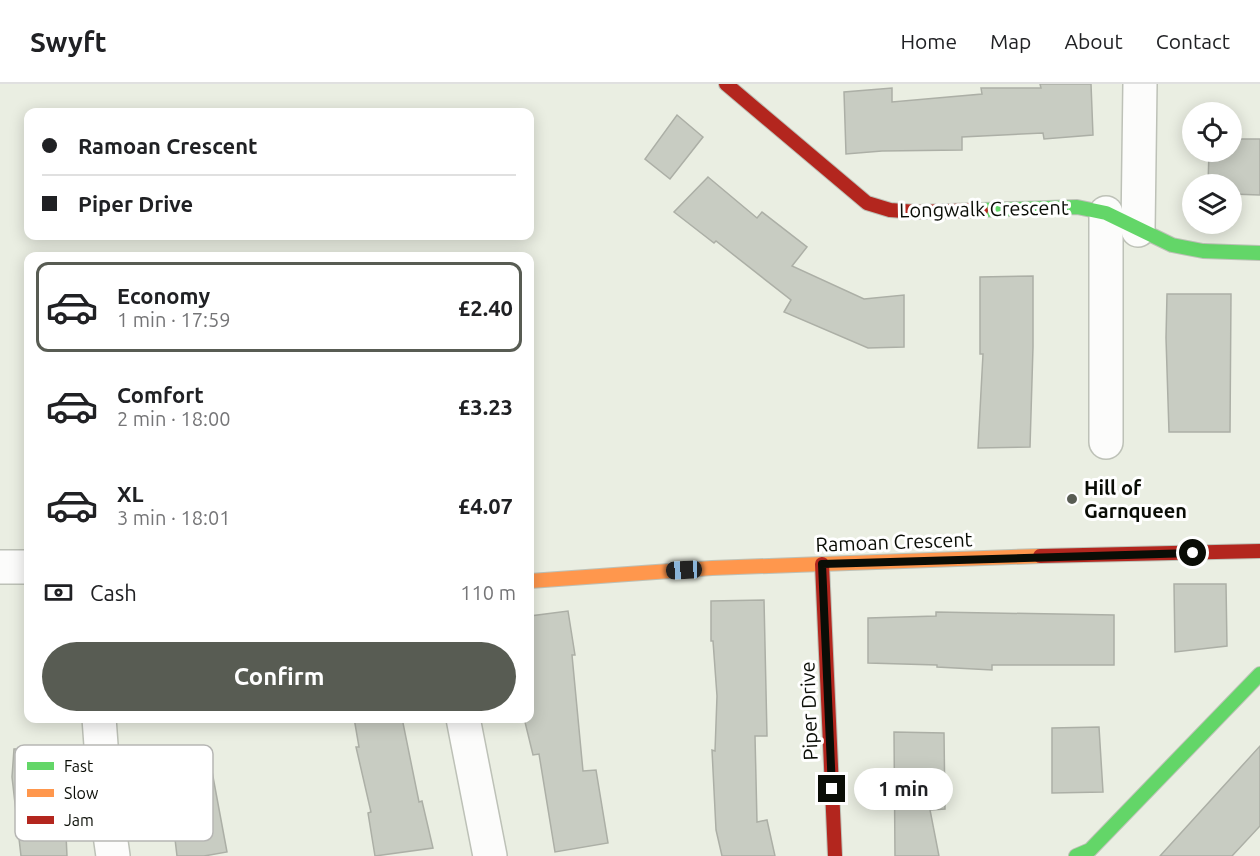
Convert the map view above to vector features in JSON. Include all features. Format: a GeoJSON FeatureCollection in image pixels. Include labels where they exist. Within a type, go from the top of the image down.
{"type":"FeatureCollection","features":[{"type":"Feature","properties":{"kind":"street","name":"Longwalk Crescent"},"geometry":{"type":"LineString","coordinates":[[726,84],[867,203],[890,210],[917,212],[1077,207],[1106,213],[1172,245],[1203,251],[1260,253]]}},
{"type":"Feature","properties":{"kind":"street"},"geometry":{"type":"LineString","coordinates":[[1138,230],[1140,84]]}},
{"type":"Feature","properties":{"kind":"street"},"geometry":{"type":"LineString","coordinates":[[1106,213],[1106,442]]}},
{"type":"Feature","properties":{"kind":"street","name":"Ramoan Crescent"},"geometry":{"type":"LineString","coordinates":[[534,581],[615,573],[822,564],[1260,551]]}},
{"type":"Feature","properties":{"kind":"street","name":"Piper Drive"},"geometry":{"type":"LineString","coordinates":[[822,564],[835,856]]}},
{"type":"Feature","properties":{"kind":"street"},"geometry":{"type":"LineString","coordinates":[[0,567],[24,567]]}},
{"type":"Feature","properties":{"kind":"street"},"geometry":{"type":"LineString","coordinates":[[1076,856],[1090,850],[1260,674]]}},
{"type":"Feature","properties":{"kind":"street"},"geometry":{"type":"LineString","coordinates":[[99,723],[101,745]]}},
{"type":"Feature","properties":{"kind":"street"},"geometry":{"type":"LineString","coordinates":[[464,723],[490,856]]}},
{"type":"Feature","properties":{"kind":"street"},"geometry":{"type":"LineString","coordinates":[[111,841],[113,856]]}},
{"type":"Feature","properties":{"kind":"building"},"geometry":{"type":"Polygon","coordinates":[[[1040,84],[1091,84],[1093,135],[1044,139],[1043,133],[962,137],[962,150],[846,154],[844,92],[892,88],[892,102],[982,94],[981,88],[1041,88],[1040,84]]]}},
{"type":"Feature","properties":{"kind":"building"},"geometry":{"type":"Polygon","coordinates":[[[677,115],[703,137],[670,179],[645,159],[677,115]]]}},
{"type":"Feature","properties":{"kind":"building"},"geometry":{"type":"Polygon","coordinates":[[[1242,139],[1260,139],[1260,195],[1242,194],[1242,174],[1208,174],[1209,162],[1242,162],[1242,139]]]}},
{"type":"Feature","properties":{"kind":"building"},"geometry":{"type":"Polygon","coordinates":[[[708,177],[757,218],[762,212],[807,247],[792,266],[864,299],[904,295],[904,347],[868,348],[784,312],[791,300],[716,241],[714,243],[674,212],[708,177]]]}},
{"type":"Feature","properties":{"kind":"building"},"geometry":{"type":"Polygon","coordinates":[[[1033,276],[1030,447],[978,448],[983,354],[980,354],[980,277],[1033,276]]]}},
{"type":"Feature","properties":{"kind":"building"},"geometry":{"type":"Polygon","coordinates":[[[1167,294],[1231,294],[1230,432],[1169,432],[1167,294]]]}},
{"type":"Feature","properties":{"kind":"building"},"geometry":{"type":"Polygon","coordinates":[[[1174,584],[1226,584],[1227,646],[1175,652],[1174,584]]]}},
{"type":"Feature","properties":{"kind":"building"},"geometry":{"type":"Polygon","coordinates":[[[764,600],[767,736],[755,736],[757,822],[767,820],[775,856],[722,856],[716,830],[712,750],[715,751],[717,696],[713,641],[711,641],[711,601],[764,600]]]}},
{"type":"Feature","properties":{"kind":"building"},"geometry":{"type":"Polygon","coordinates":[[[568,611],[575,655],[572,655],[583,771],[596,770],[608,843],[555,852],[539,754],[533,755],[525,723],[534,723],[534,615],[568,611]]]}},
{"type":"Feature","properties":{"kind":"building"},"geometry":{"type":"Polygon","coordinates":[[[936,612],[1114,615],[1114,665],[992,665],[992,670],[937,667],[937,665],[868,663],[868,618],[936,616],[936,612]]]}},
{"type":"Feature","properties":{"kind":"building"},"geometry":{"type":"Polygon","coordinates":[[[355,723],[403,723],[419,802],[422,801],[433,848],[375,856],[368,813],[371,812],[356,747],[359,747],[355,723]]]}},
{"type":"Feature","properties":{"kind":"building"},"geometry":{"type":"Polygon","coordinates":[[[1099,727],[1103,792],[1052,793],[1052,728],[1099,727]]]}},
{"type":"Feature","properties":{"kind":"building"},"geometry":{"type":"Polygon","coordinates":[[[894,732],[944,733],[945,809],[930,810],[939,856],[895,856],[894,732]]]}},
{"type":"Feature","properties":{"kind":"building"},"geometry":{"type":"Polygon","coordinates":[[[1260,746],[1260,826],[1232,856],[1160,856],[1260,746]]]}},
{"type":"Feature","properties":{"kind":"building"},"geometry":{"type":"Polygon","coordinates":[[[15,749],[15,803],[12,777],[15,749]]]}},
{"type":"Feature","properties":{"kind":"building"},"geometry":{"type":"Polygon","coordinates":[[[213,777],[227,852],[204,856],[177,856],[175,841],[213,841],[213,777]]]}},
{"type":"Feature","properties":{"kind":"building"},"geometry":{"type":"Polygon","coordinates":[[[19,841],[66,841],[67,856],[21,856],[19,841]]]}},
{"type":"Feature","properties":{"kind":"traffic: fast"},"geometry":{"type":"LineString","coordinates":[[981,210],[1077,207],[1106,213],[1172,245],[1203,251],[1260,253]]}},
{"type":"Feature","properties":{"kind":"traffic: fast"},"geometry":{"type":"LineString","coordinates":[[1076,856],[1090,850],[1260,674]]}},
{"type":"Feature","properties":{"kind":"traffic: slow"},"geometry":{"type":"LineString","coordinates":[[534,581],[712,568],[1040,556]]}},
{"type":"Feature","properties":{"kind":"traffic: jam"},"geometry":{"type":"LineString","coordinates":[[726,84],[867,203],[890,210],[917,212],[981,210]]}},
{"type":"Feature","properties":{"kind":"traffic: jam"},"geometry":{"type":"LineString","coordinates":[[1040,556],[1260,551]]}},
{"type":"Feature","properties":{"kind":"traffic: jam"},"geometry":{"type":"LineString","coordinates":[[822,564],[835,856]]}},
{"type":"Feature","properties":{"kind":"place","name":"Hill of Garnqueen"},"geometry":{"type":"Point","coordinates":[1072,499]}},
{"type":"Feature","properties":{"kind":"route"},"geometry":{"type":"LineString","coordinates":[[832,789],[822,564],[1193,553]]}}]}
